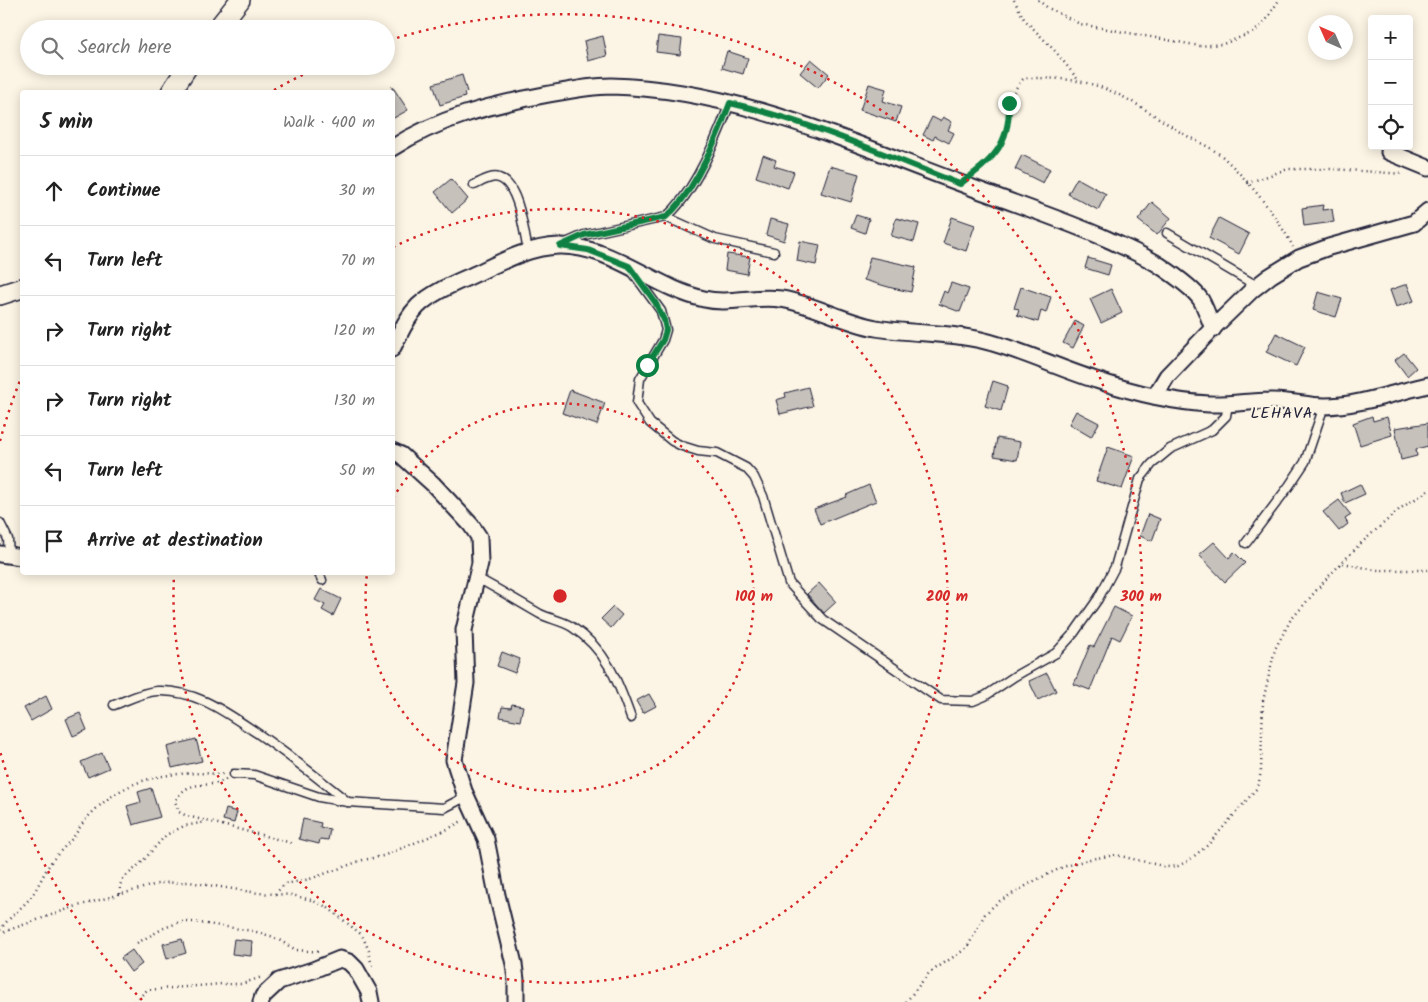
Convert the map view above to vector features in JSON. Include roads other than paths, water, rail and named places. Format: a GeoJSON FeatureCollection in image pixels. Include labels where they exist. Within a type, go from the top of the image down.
{"type":"FeatureCollection","features":[{"type":"Feature","properties":{"kind":"street"},"geometry":{"type":"LineString","coordinates":[[224,20],[240,0]]}},
{"type":"Feature","properties":{"kind":"street"},"geometry":{"type":"LineString","coordinates":[[172,90],[182,75]]}},
{"type":"Feature","properties":{"kind":"street"},"geometry":{"type":"LineString","coordinates":[[395,146],[432,127],[475,110],[567,90],[609,86],[646,88],[684,93],[730,103],[828,133],[1076,226],[1125,248],[1159,266],[1199,297],[1208,313],[1212,329]]}},
{"type":"Feature","properties":{"kind":"street"},"geometry":{"type":"LineString","coordinates":[[1389,152],[1428,168]]}},
{"type":"Feature","properties":{"kind":"street"},"geometry":{"type":"LineString","coordinates":[[1155,396],[1167,376],[1257,286],[1299,258],[1329,247],[1414,223],[1428,211]]}},
{"type":"Feature","properties":{"kind":"street"},"geometry":{"type":"LineString","coordinates":[[395,343],[411,314],[420,304],[433,295],[528,251],[560,246],[588,250],[629,266],[658,282],[702,299],[726,301],[767,298],[782,300],[819,309],[852,322],[878,328],[960,336],[981,340],[1006,347],[1095,380],[1174,401],[1228,404],[1268,401],[1324,406],[1343,405],[1428,385]]}},
{"type":"Feature","properties":{"kind":"street"},"geometry":{"type":"LineString","coordinates":[[0,295],[20,289]]}},
{"type":"Feature","properties":{"kind":"street"},"geometry":{"type":"LineString","coordinates":[[395,452],[401,455],[433,484],[471,524],[479,537],[480,563],[464,630],[466,683],[454,760],[458,774],[486,839],[497,895],[511,945],[516,980],[516,1002]]}},
{"type":"Feature","properties":{"kind":"street"},"geometry":{"type":"LineString","coordinates":[[261,1002],[263,996],[278,981],[340,960],[349,962],[356,969],[369,992],[371,1002]]}},
{"type":"Feature","properties":{"kind":"lane"},"geometry":{"type":"LineString","coordinates":[[560,246],[584,235],[666,217],[675,209],[687,193],[718,136],[730,103]]}},
{"type":"Feature","properties":{"kind":"lane"},"geometry":{"type":"LineString","coordinates":[[474,185],[498,177],[506,181],[517,199],[528,251]]}},
{"type":"Feature","properties":{"kind":"lane"},"geometry":{"type":"LineString","coordinates":[[666,217],[715,239],[774,252]]}},
{"type":"Feature","properties":{"kind":"lane"},"geometry":{"type":"LineString","coordinates":[[1167,233],[1257,286]]}},
{"type":"Feature","properties":{"kind":"lane"},"geometry":{"type":"LineString","coordinates":[[629,266],[660,312],[666,330],[663,340],[640,379],[637,403],[642,412],[650,423],[672,441],[698,451],[717,453],[746,468],[754,477],[763,496],[789,583],[797,593],[822,619],[941,700],[973,701],[985,696],[1015,676],[1056,653],[1098,599],[1115,568],[1140,479],[1152,464],[1170,449],[1212,430],[1226,416],[1228,404]]}},
{"type":"Feature","properties":{"kind":"lane"},"geometry":{"type":"LineString","coordinates":[[1246,543],[1305,462],[1324,406]]}},
{"type":"Feature","properties":{"kind":"lane"},"geometry":{"type":"LineString","coordinates":[[0,523],[8,539],[11,556]]}},
{"type":"Feature","properties":{"kind":"lane"},"geometry":{"type":"LineString","coordinates":[[320,575],[322,580]]}},
{"type":"Feature","properties":{"kind":"lane"},"geometry":{"type":"LineString","coordinates":[[477,578],[550,619],[570,625],[583,635],[608,663],[618,680],[631,718]]}},
{"type":"Feature","properties":{"kind":"lane"},"geometry":{"type":"LineString","coordinates":[[114,706],[145,692],[179,693],[201,699],[219,708],[273,744],[348,802]]}},
{"type":"Feature","properties":{"kind":"lane"},"geometry":{"type":"LineString","coordinates":[[234,774],[254,775],[319,797],[348,802],[444,808],[467,796]]}},
{"type":"Feature","properties":{"kind":"district","name":"LEHAVA"},"geometry":{"type":"Point","coordinates":[1282,412]}}]}
